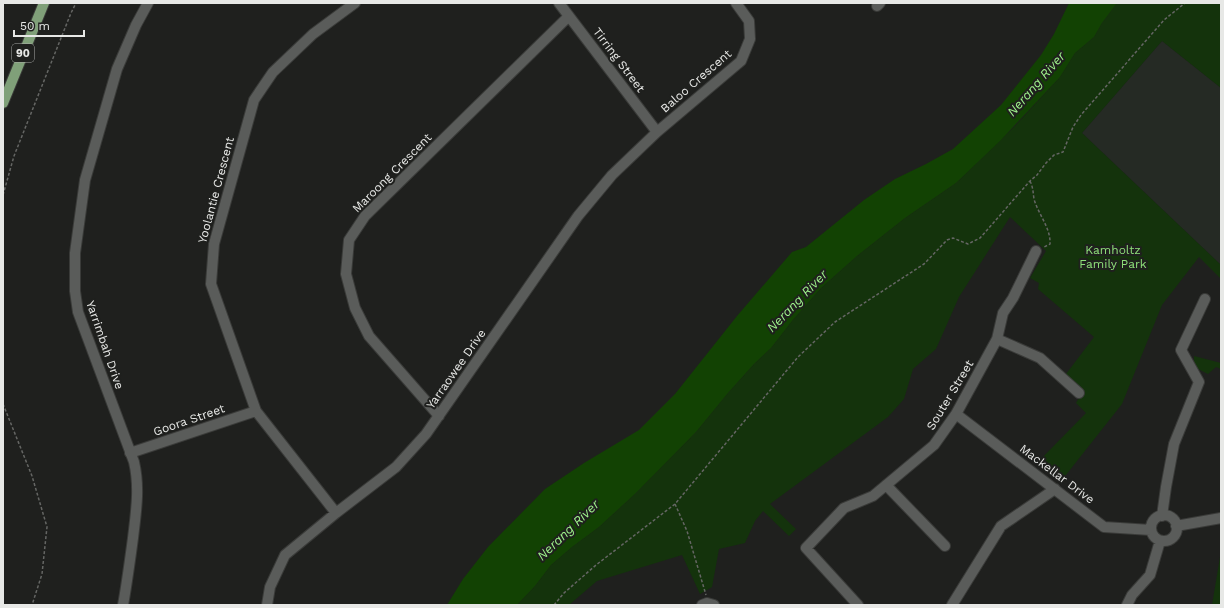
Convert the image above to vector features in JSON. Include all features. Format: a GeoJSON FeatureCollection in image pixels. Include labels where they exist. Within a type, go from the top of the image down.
{"type":"FeatureCollection","features":[{"type":"Feature","properties":{"kind":"main road","name":"90"},"geometry":{"type":"LineString","coordinates":[[3,102],[44,3]]}},
{"type":"Feature","properties":{"kind":"street","name":"Yarrimbah Drive"},"geometry":{"type":"LineString","coordinates":[[124,605],[138,492],[137,475],[78,312],[75,291],[75,253],[85,180],[115,77],[133,30],[148,3]]}},
{"type":"Feature","properties":{"kind":"street","name":"Yoolantie Crescent"},"geometry":{"type":"LineString","coordinates":[[336,513],[256,411],[211,284],[214,244],[254,100],[273,72],[313,34],[355,3]]}},
{"type":"Feature","properties":{"kind":"street","name":"Tirring Street"},"geometry":{"type":"LineString","coordinates":[[559,3],[657,132]]}},
{"type":"Feature","properties":{"kind":"street","name":"Baloo Crescent"},"geometry":{"type":"LineString","coordinates":[[657,132],[741,61],[750,39],[749,20],[736,3]]}},
{"type":"Feature","properties":{"kind":"street","name":"Maroong Crescent"},"geometry":{"type":"LineString","coordinates":[[439,416],[369,336],[355,308],[346,274],[349,240],[365,216],[569,16]]}},
{"type":"Feature","properties":{"kind":"street","name":"Yarraowee Drive"},"geometry":{"type":"LineString","coordinates":[[267,605],[270,587],[286,555],[336,513],[396,467],[426,434],[578,216],[612,175],[657,132]]}},
{"type":"Feature","properties":{"kind":"street","name":"Souter Street"},"geometry":{"type":"LineString","coordinates":[[858,605],[806,548],[844,508],[873,496],[934,445],[956,414],[997,339],[1003,313],[1013,298],[1036,251]]}},
{"type":"Feature","properties":{"kind":"street"},"geometry":{"type":"LineString","coordinates":[[1162,516],[1174,444],[1199,382],[1181,350],[1205,299]]}},
{"type":"Feature","properties":{"kind":"street"},"geometry":{"type":"LineString","coordinates":[[997,339],[1040,358],[1079,393]]}},
{"type":"Feature","properties":{"kind":"street","name":"Goora Street"},"geometry":{"type":"LineString","coordinates":[[130,453],[256,411]]}},
{"type":"Feature","properties":{"kind":"street","name":"Mackellar Drive"},"geometry":{"type":"LineString","coordinates":[[956,414],[1104,527],[1151,530]]}},
{"type":"Feature","properties":{"kind":"street"},"geometry":{"type":"LineString","coordinates":[[886,485],[945,546]]}},
{"type":"Feature","properties":{"kind":"street"},"geometry":{"type":"LineString","coordinates":[[952,605],[1001,526],[1055,489]]}},
{"type":"Feature","properties":{"kind":"street"},"geometry":{"type":"LineString","coordinates":[[1162,516],[1170,517],[1175,522],[1176,526],[1172,538],[1167,540],[1160,540],[1155,537],[1151,530],[1154,520],[1162,516]]}},
{"type":"Feature","properties":{"kind":"street"},"geometry":{"type":"LineString","coordinates":[[1176,526],[1221,518]]}},
{"type":"Feature","properties":{"kind":"street"},"geometry":{"type":"LineString","coordinates":[[1127,605],[1132,595],[1150,575],[1160,540]]}},
{"type":"Feature","properties":{"kind":"path"},"geometry":{"type":"LineString","coordinates":[[3,195],[14,156],[76,3]]}},
{"type":"Feature","properties":{"kind":"path"},"geometry":{"type":"LineString","coordinates":[[554,605],[564,593],[596,565],[675,504],[798,357],[835,322],[924,264],[947,240],[953,238],[968,244],[980,238],[1046,163],[1054,155],[1063,152],[1073,127],[1081,115],[1164,20],[1185,3]]}},
{"type":"Feature","properties":{"kind":"path"},"geometry":{"type":"LineString","coordinates":[[1030,180],[1033,185],[1034,199],[1050,237],[1050,244],[1036,251]]}},
{"type":"Feature","properties":{"kind":"path"},"geometry":{"type":"LineString","coordinates":[[3,404],[32,476],[48,527],[42,574],[32,605]]}},
{"type":"Feature","properties":{"kind":"path"},"geometry":{"type":"LineString","coordinates":[[675,504],[687,531],[706,592],[708,604]]}},
{"type":"Feature","properties":{"kind":"shaded area"},"geometry":{"type":"Polygon","coordinates":[[[1162,41],[1221,88],[1221,265],[1082,133],[1162,41]]]}},
{"type":"Feature","properties":{"kind":"green space","name":"Kamholtz Family Park"},"geometry":{"type":"Polygon","coordinates":[[[1117,3],[1221,3],[1221,88],[1162,41],[1082,133],[1221,265],[1221,279],[1199,257],[1162,305],[1122,404],[1062,480],[1039,461],[1086,413],[1076,403],[1083,391],[1066,374],[1094,337],[1038,289],[1039,283],[1030,278],[1046,251],[1010,217],[959,297],[936,349],[913,369],[904,399],[888,417],[770,504],[796,529],[789,536],[763,511],[755,521],[745,543],[719,549],[712,587],[700,594],[682,555],[597,581],[569,605],[517,605],[535,586],[551,565],[599,527],[636,493],[696,432],[728,393],[754,364],[771,348],[821,288],[857,256],[905,218],[956,183],[1015,126],[1060,77],[1075,53],[1094,37],[1102,23],[1117,3]]]}},
{"type":"Feature","properties":{"kind":"green space"},"geometry":{"type":"Polygon","coordinates":[[[1194,356],[1221,363],[1221,369],[1216,367],[1208,374],[1194,367],[1194,356]]]}},
{"type":"Feature","properties":{"kind":"green space"},"geometry":{"type":"Polygon","coordinates":[[[1221,551],[1221,605],[1212,605],[1221,551]]]}},
{"type":"Feature","properties":{"kind":"water","name":"Nerang River"},"geometry":{"type":"Polygon","coordinates":[[[1069,3],[1117,3],[1102,23],[1094,37],[1075,53],[1060,77],[1001,140],[956,183],[905,218],[857,256],[821,288],[771,348],[754,364],[728,393],[696,432],[636,493],[599,527],[551,565],[535,586],[517,605],[447,605],[463,579],[488,547],[545,489],[584,463],[639,430],[675,394],[737,316],[792,252],[806,247],[864,200],[895,179],[953,149],[1001,105],[1041,55],[1054,34],[1069,3]]]}}]}
